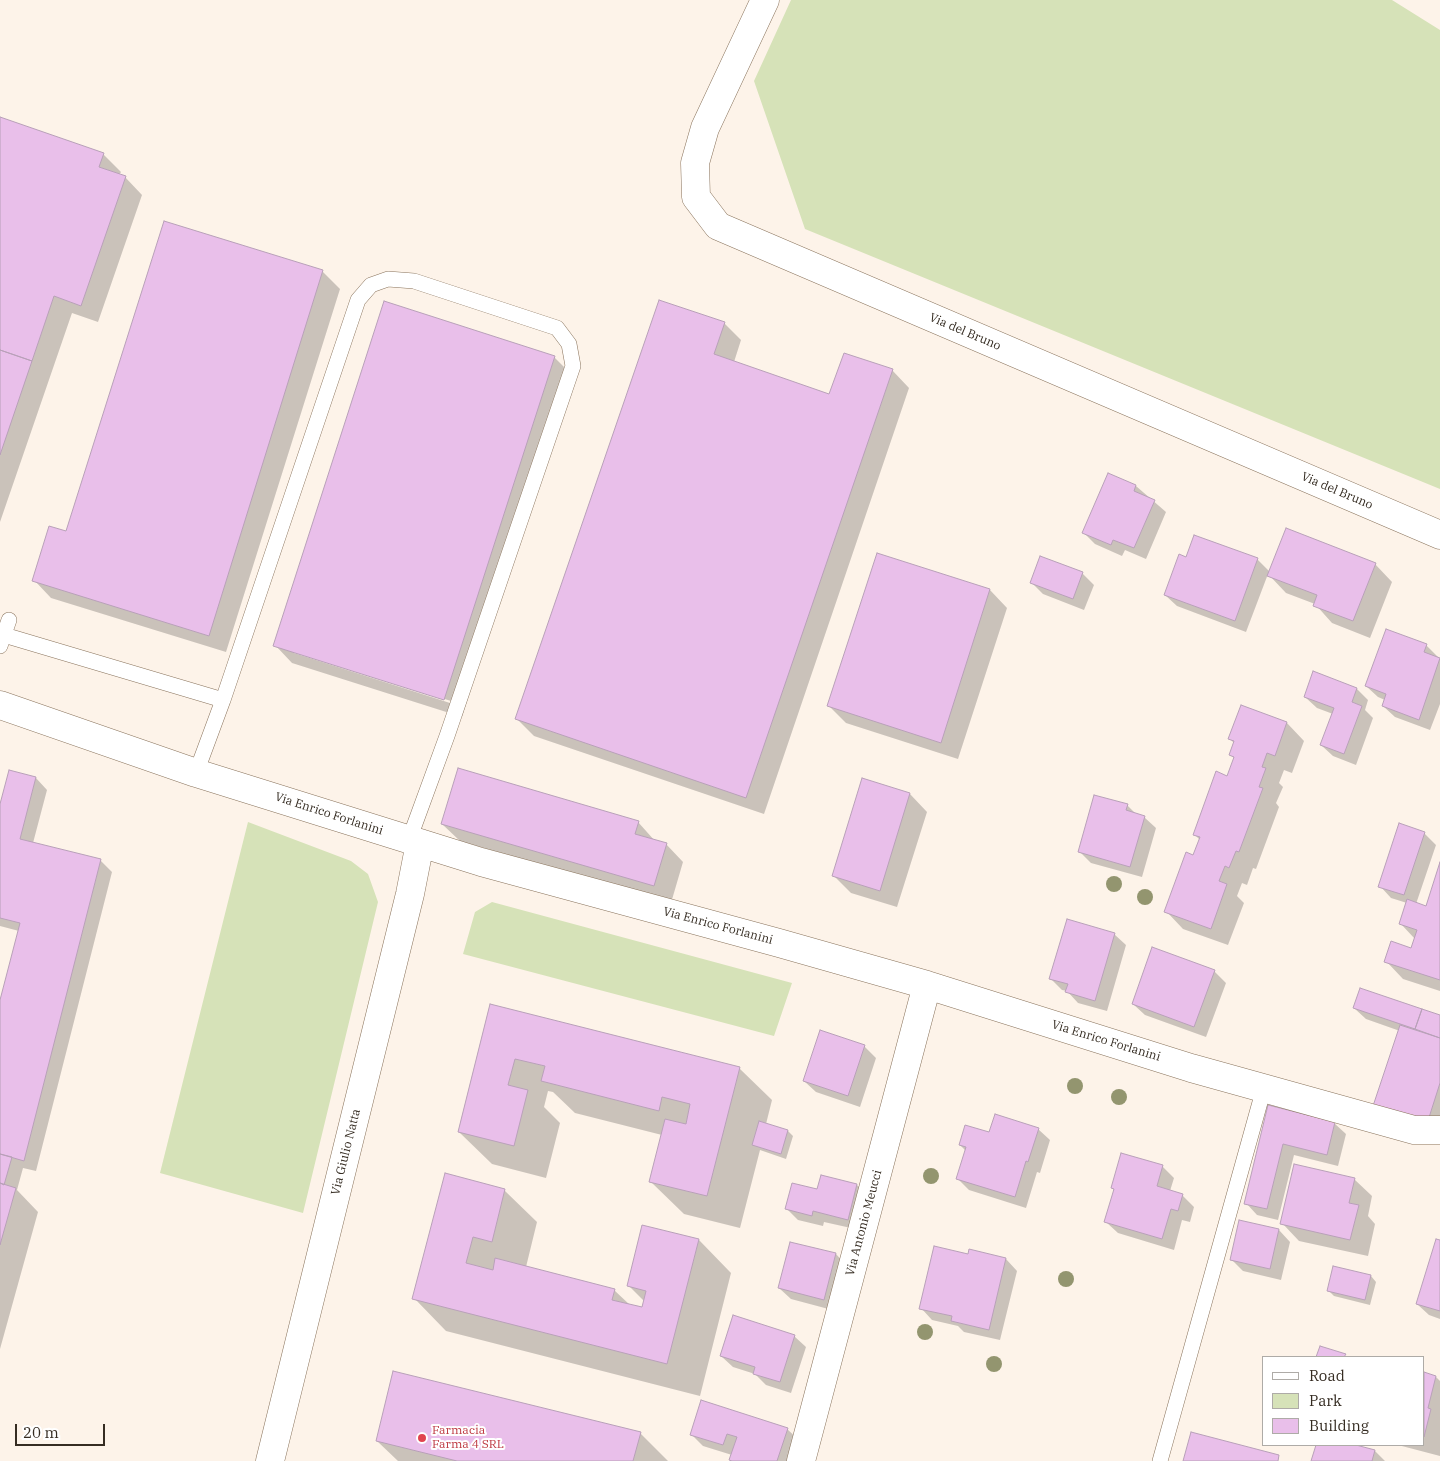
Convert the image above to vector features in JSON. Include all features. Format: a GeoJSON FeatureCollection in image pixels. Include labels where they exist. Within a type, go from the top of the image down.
{"type":"FeatureCollection","features":[{"type":"Feature","properties":{"kind":"street","name":"Via del Bruno"},"geometry":{"type":"LineString","coordinates":[[765,0],[704,128],[695,163],[696,197],[718,226],[1440,535]]}},
{"type":"Feature","properties":{"kind":"street","name":"Via Enrico Forlanini"},"geometry":{"type":"LineString","coordinates":[[0,705],[196,773],[481,862],[927,985],[1191,1068],[1414,1130],[1440,1130]]}},
{"type":"Feature","properties":{"kind":"street","name":"Via Giulio Natta"},"geometry":{"type":"LineString","coordinates":[[270,1461],[410,894],[415,842]]}},
{"type":"Feature","properties":{"kind":"street","name":"Via Antonio Meucci"},"geometry":{"type":"LineString","coordinates":[[801,1461],[927,985]]}},
{"type":"Feature","properties":{"kind":"lane"},"geometry":{"type":"LineString","coordinates":[[196,773],[223,700],[358,300],[370,285],[388,279],[414,281],[557,328],[569,344],[573,366],[447,736],[415,842]]}},
{"type":"Feature","properties":{"kind":"lane"},"geometry":{"type":"LineString","coordinates":[[10,620],[2,640],[223,700]]}},
{"type":"Feature","properties":{"kind":"lane"},"geometry":{"type":"LineString","coordinates":[[1160,1461],[1264,1088]]}},
{"type":"Feature","properties":{"kind":"green space"},"geometry":{"type":"Polygon","coordinates":[[[791,0],[1392,0],[1440,30],[1440,489],[805,229],[754,81],[791,0]]]}},
{"type":"Feature","properties":{"kind":"green space"},"geometry":{"type":"Polygon","coordinates":[[[248,822],[351,861],[368,874],[378,902],[303,1213],[160,1173],[248,822]]]}},
{"type":"Feature","properties":{"kind":"green space"},"geometry":{"type":"Polygon","coordinates":[[[492,902],[792,983],[774,1036],[463,954],[475,912],[492,902]]]}},
{"type":"Feature","properties":{"kind":"building"},"geometry":{"type":"Polygon","coordinates":[[[0,117],[104,153],[99,167],[126,176],[81,306],[54,296],[32,361],[0,350],[0,117]]]}},
{"type":"Feature","properties":{"kind":"building"},"geometry":{"type":"Polygon","coordinates":[[[164,221],[323,270],[209,636],[32,581],[49,526],[66,531],[164,221]]]}},
{"type":"Feature","properties":{"kind":"building"},"geometry":{"type":"Polygon","coordinates":[[[659,300],[725,322],[714,354],[829,394],[844,353],[893,369],[746,798],[515,719],[659,300]]]}},
{"type":"Feature","properties":{"kind":"building"},"geometry":{"type":"Polygon","coordinates":[[[384,301],[555,356],[444,700],[273,646],[384,301]]]}},
{"type":"Feature","properties":{"kind":"building"},"geometry":{"type":"Polygon","coordinates":[[[0,350],[32,361],[0,455],[0,350]]]}},
{"type":"Feature","properties":{"kind":"building"},"geometry":{"type":"Polygon","coordinates":[[[1108,473],[1136,485],[1134,491],[1155,500],[1134,548],[1113,540],[1111,545],[1082,533],[1108,473]]]}},
{"type":"Feature","properties":{"kind":"building"},"geometry":{"type":"Polygon","coordinates":[[[1286,528],[1376,563],[1353,621],[1313,606],[1317,595],[1267,576],[1286,528]]]}},
{"type":"Feature","properties":{"kind":"building"},"geometry":{"type":"Polygon","coordinates":[[[1194,535],[1258,558],[1235,621],[1164,595],[1179,554],[1186,557],[1194,535]]]}},
{"type":"Feature","properties":{"kind":"building"},"geometry":{"type":"Polygon","coordinates":[[[877,553],[990,589],[941,743],[827,706],[877,553]]]}},
{"type":"Feature","properties":{"kind":"building"},"geometry":{"type":"Polygon","coordinates":[[[1040,556],[1083,572],[1073,599],[1030,583],[1040,556]]]}},
{"type":"Feature","properties":{"kind":"building"},"geometry":{"type":"Polygon","coordinates":[[[1386,629],[1427,644],[1424,652],[1440,658],[1419,720],[1382,706],[1386,694],[1365,686],[1386,629]]]}},
{"type":"Feature","properties":{"kind":"building"},"geometry":{"type":"Polygon","coordinates":[[[1313,671],[1357,688],[1352,702],[1362,706],[1344,754],[1320,745],[1334,708],[1304,697],[1313,671]]]}},
{"type":"Feature","properties":{"kind":"building"},"geometry":{"type":"Polygon","coordinates":[[[1241,705],[1287,722],[1275,756],[1267,753],[1262,767],[1266,768],[1259,787],[1263,788],[1239,852],[1236,851],[1229,868],[1225,866],[1219,881],[1227,884],[1211,929],[1164,912],[1186,852],[1193,855],[1200,837],[1193,835],[1216,771],[1227,776],[1234,757],[1229,755],[1234,741],[1228,739],[1241,705]]]}},
{"type":"Feature","properties":{"kind":"building"},"geometry":{"type":"Polygon","coordinates":[[[458,768],[639,821],[635,834],[667,843],[654,886],[441,824],[458,768]]]}},
{"type":"Feature","properties":{"kind":"building"},"geometry":{"type":"Polygon","coordinates":[[[9,770],[36,777],[20,839],[101,859],[24,1161],[0,1154],[0,1000],[20,923],[0,918],[0,804],[9,770]]]}},
{"type":"Feature","properties":{"kind":"building"},"geometry":{"type":"Polygon","coordinates":[[[862,778],[910,793],[880,891],[832,876],[862,778]]]}},
{"type":"Feature","properties":{"kind":"building"},"geometry":{"type":"Polygon","coordinates":[[[1094,795],[1128,804],[1126,810],[1145,816],[1130,867],[1078,852],[1094,795]]]}},
{"type":"Feature","properties":{"kind":"building"},"geometry":{"type":"Polygon","coordinates":[[[1399,823],[1425,832],[1404,895],[1378,887],[1399,823]]]}},
{"type":"Feature","properties":{"kind":"building"},"geometry":{"type":"Polygon","coordinates":[[[1440,862],[1440,980],[1384,962],[1391,941],[1411,948],[1417,930],[1399,924],[1407,899],[1426,906],[1440,862]]]}},
{"type":"Feature","properties":{"kind":"building"},"geometry":{"type":"Polygon","coordinates":[[[1067,919],[1115,933],[1095,1001],[1065,992],[1068,984],[1049,979],[1067,919]]]}},
{"type":"Feature","properties":{"kind":"building"},"geometry":{"type":"Polygon","coordinates":[[[1152,947],[1215,970],[1194,1027],[1132,1004],[1152,947]]]}},
{"type":"Feature","properties":{"kind":"building"},"geometry":{"type":"Polygon","coordinates":[[[1360,988],[1422,1009],[1415,1029],[1353,1008],[1360,988]]]}},
{"type":"Feature","properties":{"kind":"building"},"geometry":{"type":"Polygon","coordinates":[[[490,1004],[740,1067],[707,1196],[649,1182],[665,1119],[686,1124],[690,1104],[662,1097],[659,1111],[541,1081],[545,1066],[515,1059],[508,1085],[528,1090],[514,1146],[458,1132],[490,1004]]]}},
{"type":"Feature","properties":{"kind":"building"},"geometry":{"type":"Polygon","coordinates":[[[1422,1009],[1440,1015],[1440,1038],[1415,1029],[1422,1009]]]}},
{"type":"Feature","properties":{"kind":"building"},"geometry":{"type":"Polygon","coordinates":[[[1400,1025],[1440,1038],[1440,1083],[1426,1127],[1372,1109],[1400,1025]]]}},
{"type":"Feature","properties":{"kind":"building"},"geometry":{"type":"Polygon","coordinates":[[[820,1030],[865,1045],[848,1096],[803,1081],[820,1030]]]}},
{"type":"Feature","properties":{"kind":"building"},"geometry":{"type":"Polygon","coordinates":[[[1268,1105],[1335,1122],[1327,1155],[1283,1144],[1267,1209],[1244,1204],[1268,1105]]]}},
{"type":"Feature","properties":{"kind":"building"},"geometry":{"type":"Polygon","coordinates":[[[995,1114],[1039,1128],[1015,1197],[956,1179],[966,1147],[959,1145],[965,1125],[989,1132],[995,1114]]]}},
{"type":"Feature","properties":{"kind":"building"},"geometry":{"type":"Polygon","coordinates":[[[759,1121],[788,1130],[781,1154],[752,1145],[759,1121]]]}},
{"type":"Feature","properties":{"kind":"building"},"geometry":{"type":"Polygon","coordinates":[[[1121,1153],[1163,1165],[1157,1186],[1183,1194],[1178,1211],[1171,1209],[1162,1239],[1104,1222],[1114,1189],[1111,1188],[1121,1153]]]}},
{"type":"Feature","properties":{"kind":"building"},"geometry":{"type":"Polygon","coordinates":[[[0,1154],[12,1157],[4,1185],[0,1183],[0,1154]]]}},
{"type":"Feature","properties":{"kind":"building"},"geometry":{"type":"Polygon","coordinates":[[[1294,1164],[1355,1178],[1349,1203],[1359,1205],[1350,1240],[1280,1224],[1294,1164]]]}},
{"type":"Feature","properties":{"kind":"building"},"geometry":{"type":"Polygon","coordinates":[[[445,1173],[505,1189],[492,1242],[473,1237],[466,1263],[493,1270],[495,1258],[615,1289],[612,1300],[642,1307],[646,1291],[627,1286],[642,1225],[699,1239],[667,1364],[412,1299],[445,1173]]]}},
{"type":"Feature","properties":{"kind":"building"},"geometry":{"type":"Polygon","coordinates":[[[821,1175],[857,1184],[848,1220],[813,1211],[812,1216],[785,1209],[792,1183],[817,1189],[821,1175]]]}},
{"type":"Feature","properties":{"kind":"building"},"geometry":{"type":"Polygon","coordinates":[[[0,1183],[16,1188],[0,1245],[0,1183]]]}},
{"type":"Feature","properties":{"kind":"building"},"geometry":{"type":"Polygon","coordinates":[[[1239,1220],[1279,1229],[1270,1269],[1230,1260],[1239,1220]]]}},
{"type":"Feature","properties":{"kind":"building"},"geometry":{"type":"Polygon","coordinates":[[[1436,1239],[1440,1240],[1440,1311],[1416,1304],[1436,1239]]]}},
{"type":"Feature","properties":{"kind":"building"},"geometry":{"type":"Polygon","coordinates":[[[790,1242],[836,1253],[824,1300],[778,1288],[790,1242]]]}},
{"type":"Feature","properties":{"kind":"building"},"geometry":{"type":"Polygon","coordinates":[[[934,1246],[968,1254],[969,1249],[1006,1258],[989,1330],[951,1321],[952,1316],[919,1309],[934,1246]]]}},
{"type":"Feature","properties":{"kind":"building"},"geometry":{"type":"Polygon","coordinates":[[[1333,1266],[1371,1275],[1365,1300],[1327,1291],[1333,1266]]]}},
{"type":"Feature","properties":{"kind":"building"},"geometry":{"type":"Polygon","coordinates":[[[733,1315],[795,1335],[780,1382],[753,1374],[755,1367],[720,1356],[733,1315]]]}},
{"type":"Feature","properties":{"kind":"building"},"geometry":{"type":"Polygon","coordinates":[[[1320,1346],[1346,1354],[1345,1356],[1316,1356],[1320,1346]]]}},
{"type":"Feature","properties":{"kind":"building"},"geometry":{"type":"Polygon","coordinates":[[[393,1371],[641,1432],[633,1461],[457,1461],[376,1441],[393,1371]]]}},
{"type":"Feature","properties":{"kind":"building"},"geometry":{"type":"Polygon","coordinates":[[[1425,1372],[1436,1376],[1428,1408],[1431,1409],[1425,1433],[1425,1372]]]}},
{"type":"Feature","properties":{"kind":"building"},"geometry":{"type":"Polygon","coordinates":[[[701,1400],[788,1428],[777,1461],[732,1461],[729,1460],[737,1437],[727,1434],[723,1445],[690,1435],[701,1400]]]}},
{"type":"Feature","properties":{"kind":"building"},"geometry":{"type":"Polygon","coordinates":[[[1191,1432],[1279,1455],[1278,1461],[1183,1461],[1191,1432]]]}},
{"type":"Feature","properties":{"kind":"building"},"geometry":{"type":"Polygon","coordinates":[[[1316,1446],[1360,1446],[1375,1450],[1372,1461],[1311,1461],[1316,1446]]]}},
{"type":"Feature","properties":{"kind":"place","name":"Farmacia Farma 4 SRL"},"geometry":{"type":"Point","coordinates":[422,1438]}}]}
